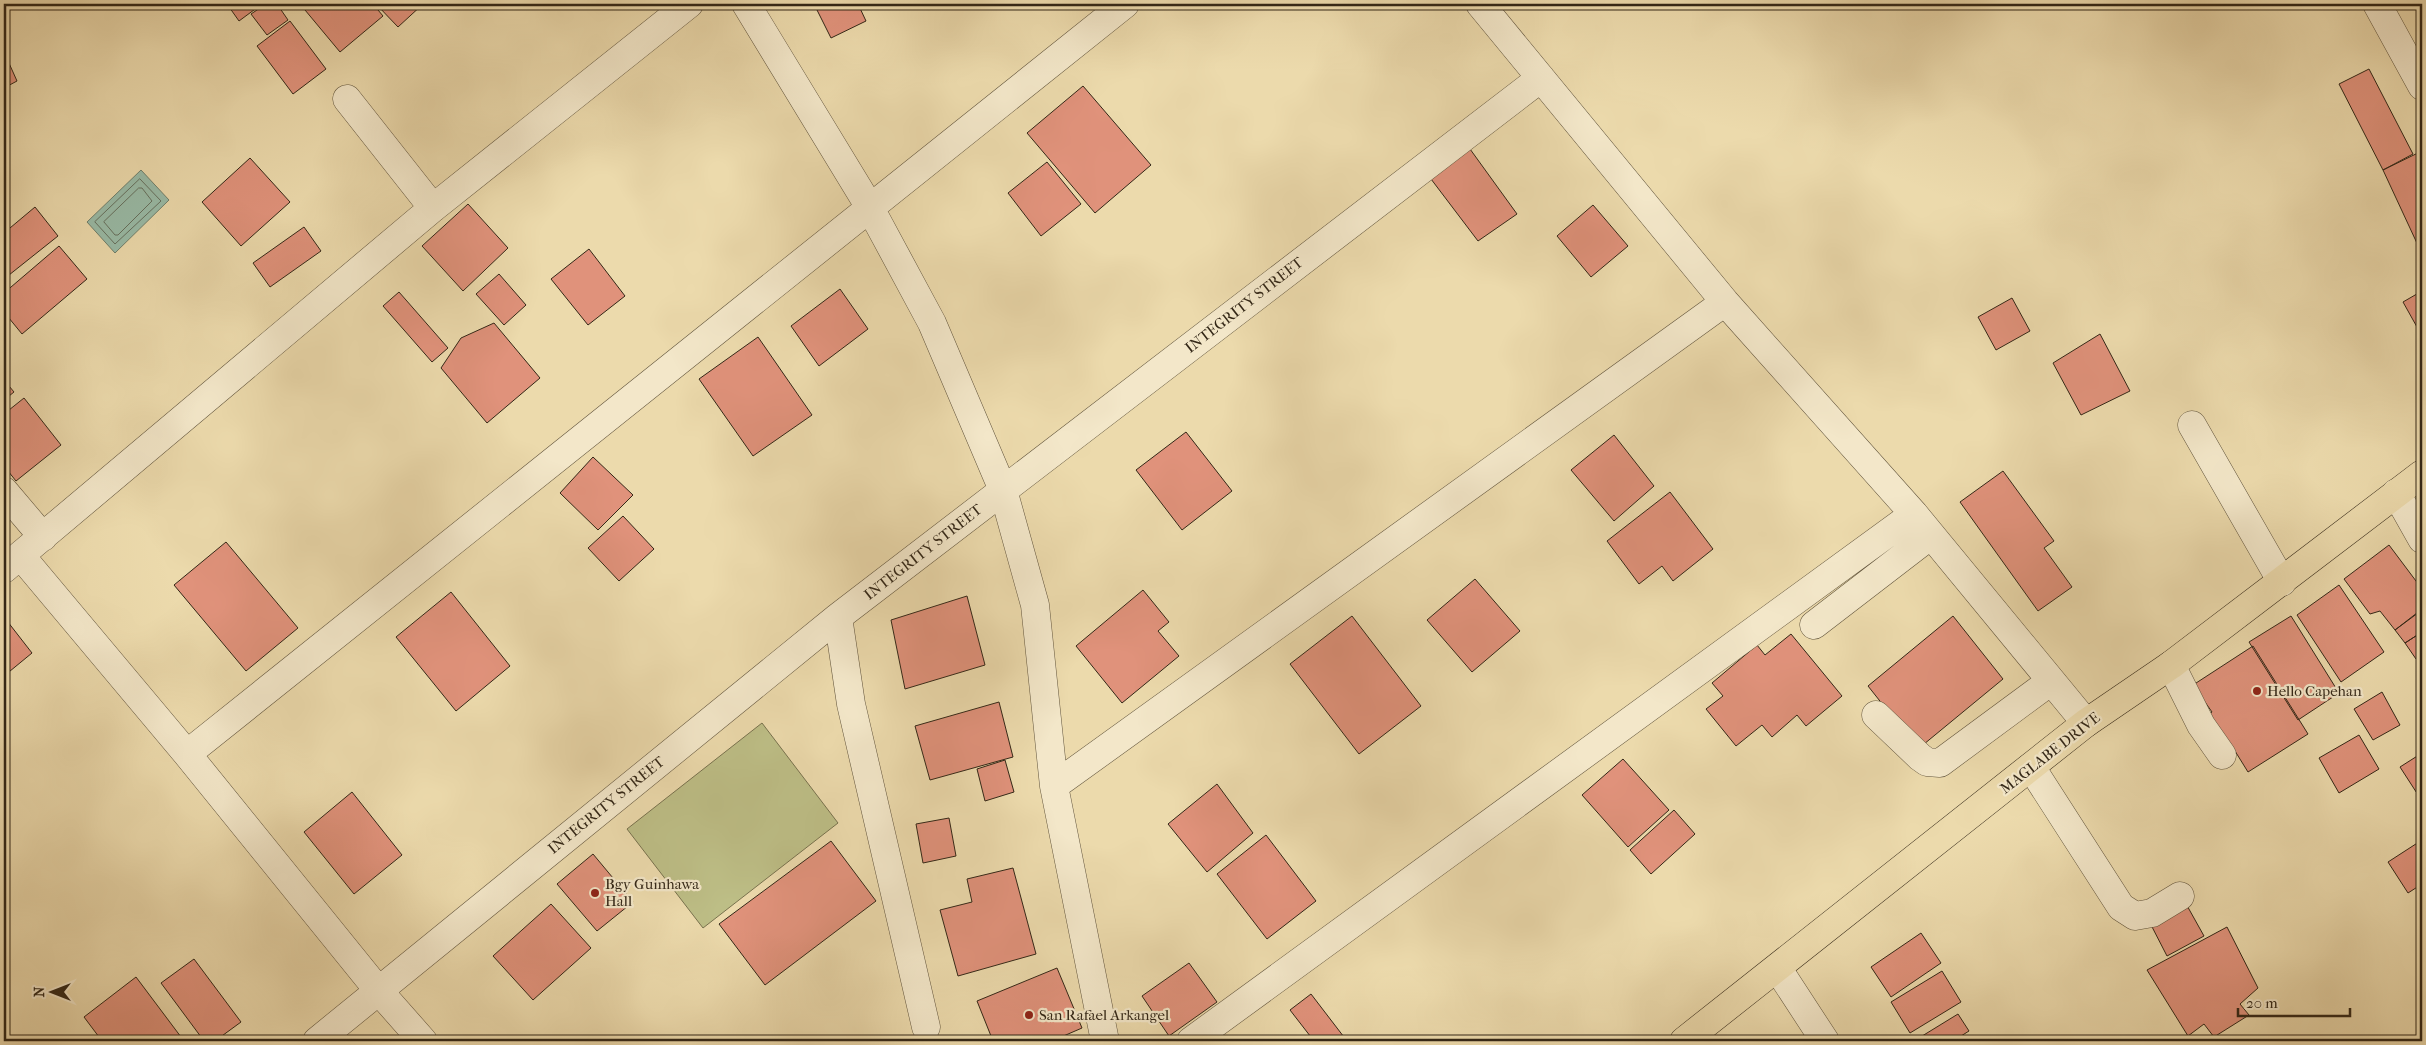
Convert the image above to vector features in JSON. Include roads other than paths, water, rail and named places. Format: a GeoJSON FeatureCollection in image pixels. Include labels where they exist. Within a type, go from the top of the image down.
{"type":"FeatureCollection","features":[{"type":"Feature","properties":{"kind":"main road","name":"MAGLABE DRIVE"},"geometry":{"type":"LineString","coordinates":[[1684,1041],[1778,969],[2086,723],[2171,665],[2422,474]]}},
{"type":"Feature","properties":{"kind":"street"},"geometry":{"type":"LineString","coordinates":[[423,1041],[378,990],[187,754],[12,562],[434,208],[689,4]]}},
{"type":"Feature","properties":{"kind":"street"},"geometry":{"type":"LineString","coordinates":[[746,4],[869,206],[932,323],[1003,490],[1035,605],[1054,786],[1104,1041]]}},
{"type":"Feature","properties":{"kind":"street"},"geometry":{"type":"LineString","coordinates":[[187,754],[869,206],[1125,4]]}},
{"type":"Feature","properties":{"kind":"street"},"geometry":{"type":"LineString","coordinates":[[1480,4],[1725,302],[1922,524],[2086,723]]}},
{"type":"Feature","properties":{"kind":"street"},"geometry":{"type":"LineString","coordinates":[[2377,4],[2422,86]]}},
{"type":"Feature","properties":{"kind":"street","name":"INTEGRITY STREET"},"geometry":{"type":"LineString","coordinates":[[317,1041],[838,617],[1541,78]]}},
{"type":"Feature","properties":{"kind":"street"},"geometry":{"type":"LineString","coordinates":[[347,99],[434,208]]}},
{"type":"Feature","properties":{"kind":"street"},"geometry":{"type":"LineString","coordinates":[[1054,786],[1725,302]]}},
{"type":"Feature","properties":{"kind":"street"},"geometry":{"type":"LineString","coordinates":[[2192,425],[2282,582]]}},
{"type":"Feature","properties":{"kind":"street"},"geometry":{"type":"LineString","coordinates":[[4,491],[43,537]]}},
{"type":"Feature","properties":{"kind":"street"},"geometry":{"type":"LineString","coordinates":[[2396,493],[2422,539]]}},
{"type":"Feature","properties":{"kind":"street"},"geometry":{"type":"LineString","coordinates":[[1814,625],[1922,524]]}},
{"type":"Feature","properties":{"kind":"street"},"geometry":{"type":"LineString","coordinates":[[1191,1041],[1922,524]]}},
{"type":"Feature","properties":{"kind":"street"},"geometry":{"type":"LineString","coordinates":[[838,617],[851,704],[926,1027]]}},
{"type":"Feature","properties":{"kind":"street"},"geometry":{"type":"LineString","coordinates":[[2171,665],[2200,724],[2222,755]]}},
{"type":"Feature","properties":{"kind":"street"},"geometry":{"type":"LineString","coordinates":[[1876,716],[1920,757],[1927,762],[1940,763],[2050,681]]}},
{"type":"Feature","properties":{"kind":"street"},"geometry":{"type":"LineString","coordinates":[[2031,767],[2121,907],[2136,916],[2152,913],[2180,896]]}},
{"type":"Feature","properties":{"kind":"street"},"geometry":{"type":"LineString","coordinates":[[1778,969],[1825,1041]]}},
{"type":"Feature","properties":{"kind":"water"},"geometry":{"type":"Polygon","coordinates":[[[141,170],[169,200],[115,253],[87,222],[141,170]]]}},
{"type":"Feature","properties":{"kind":"place","name":"Hello Capehan"},"geometry":{"type":"Point","coordinates":[2257,691]}},
{"type":"Feature","properties":{"kind":"place","name":"Bgy Guinhawa Hall"},"geometry":{"type":"Point","coordinates":[595,893]}},
{"type":"Feature","properties":{"kind":"place","name":"San Rafael Arkangel"},"geometry":{"type":"Point","coordinates":[1029,1015]}}]}
